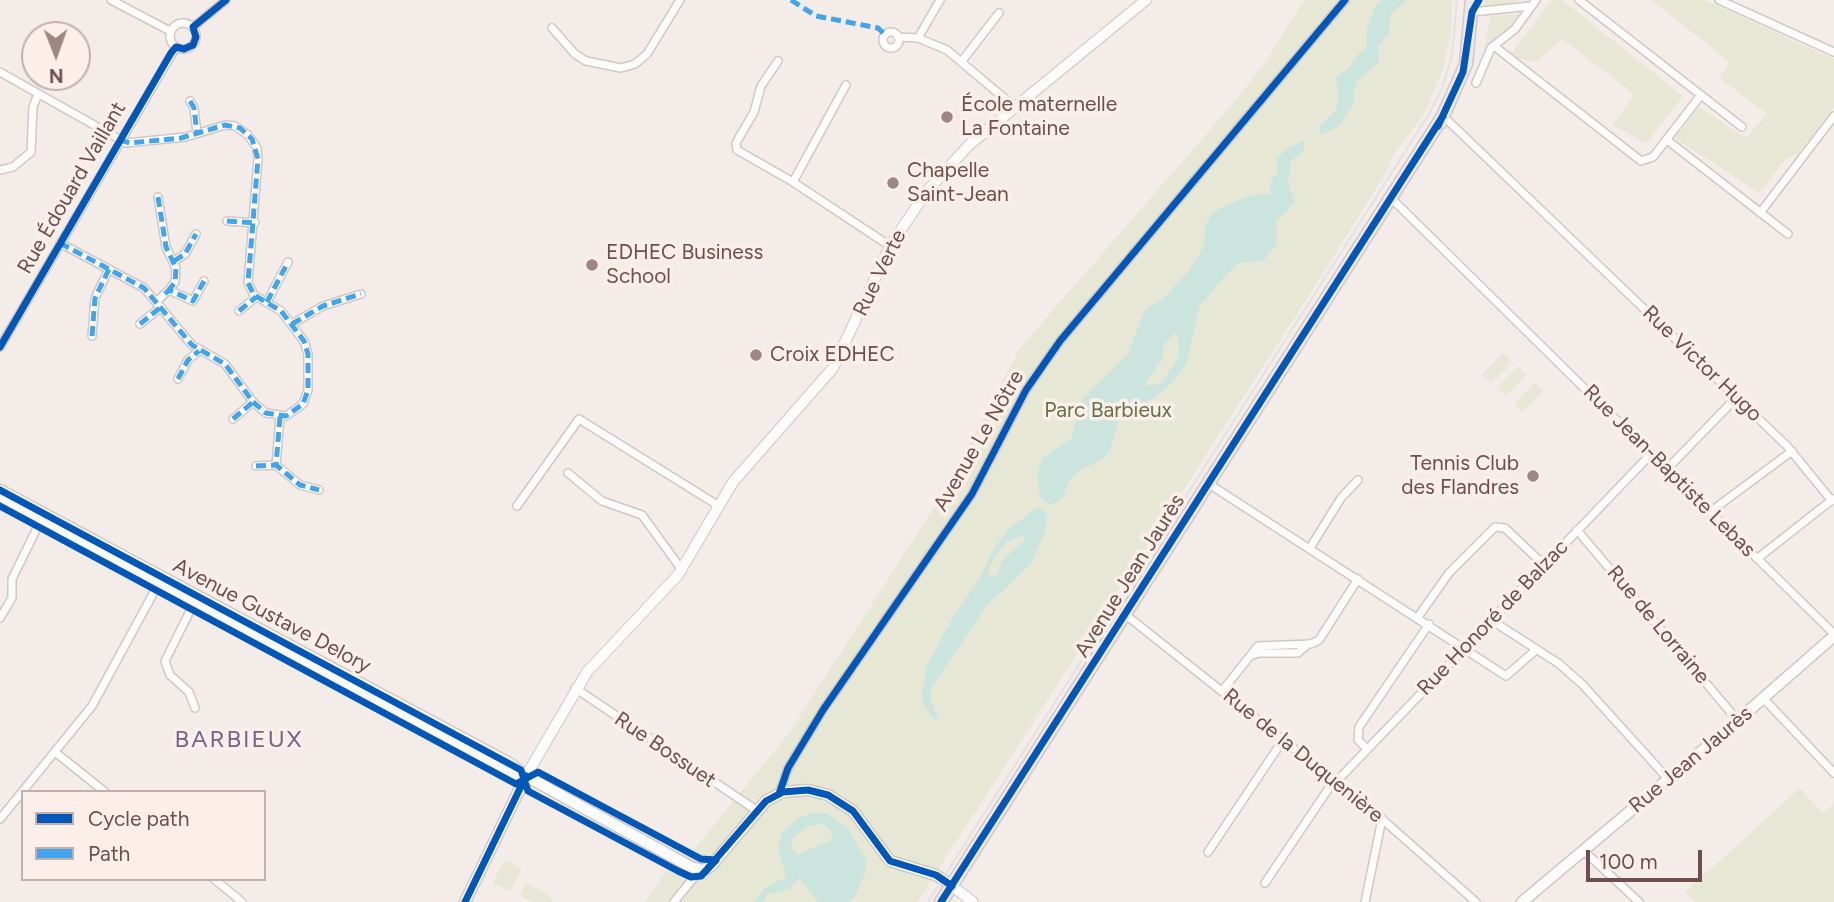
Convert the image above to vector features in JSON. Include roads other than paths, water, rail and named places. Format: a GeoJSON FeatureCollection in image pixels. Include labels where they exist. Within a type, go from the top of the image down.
{"type":"FeatureCollection","features":[{"type":"Feature","properties":{"kind":"main road","name":"Avenue Jean Jaurès"},"geometry":{"type":"LineString","coordinates":[[941,902],[1443,116],[1466,64],[1472,6]]}},
{"type":"Feature","properties":{"kind":"main road","name":"Avenue Gustave Delory"},"geometry":{"type":"LineString","coordinates":[[0,490],[194,603],[518,777],[526,776]]}},
{"type":"Feature","properties":{"kind":"main road","name":"Avenue Gustave Delory"},"geometry":{"type":"LineString","coordinates":[[0,498],[511,764],[526,776],[700,870]]}},
{"type":"Feature","properties":{"kind":"main road","name":"Rue Jean Jaurès"},"geometry":{"type":"LineString","coordinates":[[1524,902],[1764,699],[1834,635]]}},
{"type":"Feature","properties":{"kind":"main road"},"geometry":{"type":"LineString","coordinates":[[465,902],[526,776]]}},
{"type":"Feature","properties":{"kind":"main road"},"geometry":{"type":"LineString","coordinates":[[700,870],[710,867],[756,810],[779,794],[808,790],[835,799],[862,820],[890,861],[932,873],[952,886]]}},
{"type":"Feature","properties":{"kind":"street"},"geometry":{"type":"LineString","coordinates":[[111,0],[170,31]]}},
{"type":"Feature","properties":{"kind":"street"},"geometry":{"type":"LineString","coordinates":[[193,27],[226,0]]}},
{"type":"Feature","properties":{"kind":"street"},"geometry":{"type":"LineString","coordinates":[[552,28],[575,54],[586,61],[621,68],[635,64],[648,54],[680,0]]}},
{"type":"Feature","properties":{"kind":"street"},"geometry":{"type":"LineString","coordinates":[[918,38],[940,0]]}},
{"type":"Feature","properties":{"kind":"street","name":"Rue Verte"},"geometry":{"type":"LineString","coordinates":[[526,776],[575,688],[603,653],[682,570],[733,481],[833,368],[890,246],[944,170],[1146,0]]}},
{"type":"Feature","properties":{"kind":"street","name":"Avenue Le Nôtre"},"geometry":{"type":"LineString","coordinates":[[779,794],[788,768],[810,731],[972,494],[1026,390],[1060,341],[1345,0]]}},
{"type":"Feature","properties":{"kind":"street"},"geometry":{"type":"LineString","coordinates":[[1579,0],[1742,127]]}},
{"type":"Feature","properties":{"kind":"street"},"geometry":{"type":"LineString","coordinates":[[1719,0],[1834,52]]}},
{"type":"Feature","properties":{"kind":"street"},"geometry":{"type":"LineString","coordinates":[[1472,6],[1534,3]]}},
{"type":"Feature","properties":{"kind":"street"},"geometry":{"type":"LineString","coordinates":[[1476,83],[1488,53],[1515,29],[1534,3]]}},
{"type":"Feature","properties":{"kind":"street"},"geometry":{"type":"LineString","coordinates":[[962,61],[999,13]]}},
{"type":"Feature","properties":{"kind":"street"},"geometry":{"type":"LineString","coordinates":[[170,31],[181,23],[193,27]]}},
{"type":"Feature","properties":{"kind":"street"},"geometry":{"type":"LineString","coordinates":[[170,31],[170,40],[176,47],[184,49],[193,45],[196,35],[193,27]]}},
{"type":"Feature","properties":{"kind":"street"},"geometry":{"type":"LineString","coordinates":[[899,37],[918,38],[947,50],[1016,108]]}},
{"type":"Feature","properties":{"kind":"street"},"geometry":{"type":"LineString","coordinates":[[1494,46],[1641,161],[1653,157],[1701,95]]}},
{"type":"Feature","properties":{"kind":"street","name":"Rue Édouard Vaillant"},"geometry":{"type":"LineString","coordinates":[[0,347],[176,47]]}},
{"type":"Feature","properties":{"kind":"street"},"geometry":{"type":"LineString","coordinates":[[779,61],[761,86],[754,112],[736,143],[737,150],[890,246]]}},
{"type":"Feature","properties":{"kind":"street"},"geometry":{"type":"LineString","coordinates":[[0,72],[120,140],[142,142],[230,125],[240,128],[252,139],[258,159],[255,223],[247,270],[250,289],[256,297],[267,302],[292,324],[308,351],[307,395],[295,411],[281,417],[266,413],[253,402],[225,364],[199,352],[144,288],[60,243]]}},
{"type":"Feature","properties":{"kind":"street"},"geometry":{"type":"LineString","coordinates":[[793,183],[846,85]]}},
{"type":"Feature","properties":{"kind":"street"},"geometry":{"type":"LineString","coordinates":[[0,170],[13,167],[31,152],[33,107],[38,94]]}},
{"type":"Feature","properties":{"kind":"street"},"geometry":{"type":"LineString","coordinates":[[190,101],[194,108],[197,133]]}},
{"type":"Feature","properties":{"kind":"street","name":"Rue Victor Hugo"},"geometry":{"type":"LineString","coordinates":[[1443,116],[1792,450],[1833,500]]}},
{"type":"Feature","properties":{"kind":"street"},"geometry":{"type":"LineString","coordinates":[[1760,213],[1834,116]]}},
{"type":"Feature","properties":{"kind":"street"},"geometry":{"type":"LineString","coordinates":[[1667,140],[1788,234]]}},
{"type":"Feature","properties":{"kind":"street"},"geometry":{"type":"LineString","coordinates":[[140,324],[159,304],[176,275],[174,261],[166,247],[158,197]]}},
{"type":"Feature","properties":{"kind":"street","name":"Rue Jean-Baptiste Lebas"},"geometry":{"type":"LineString","coordinates":[[1392,199],[1834,635]]}},
{"type":"Feature","properties":{"kind":"street"},"geometry":{"type":"LineString","coordinates":[[227,221],[255,223]]}},
{"type":"Feature","properties":{"kind":"street"},"geometry":{"type":"LineString","coordinates":[[174,261],[185,254],[196,234]]}},
{"type":"Feature","properties":{"kind":"street"},"geometry":{"type":"LineString","coordinates":[[267,302],[288,262]]}},
{"type":"Feature","properties":{"kind":"street"},"geometry":{"type":"LineString","coordinates":[[92,336],[94,302],[109,269]]}},
{"type":"Feature","properties":{"kind":"street"},"geometry":{"type":"LineString","coordinates":[[169,290],[193,301],[204,281]]}},
{"type":"Feature","properties":{"kind":"street"},"geometry":{"type":"LineString","coordinates":[[292,324],[323,306],[361,294]]}},
{"type":"Feature","properties":{"kind":"street"},"geometry":{"type":"LineString","coordinates":[[239,311],[256,297]]}},
{"type":"Feature","properties":{"kind":"street"},"geometry":{"type":"LineString","coordinates":[[178,379],[188,360],[199,352]]}},
{"type":"Feature","properties":{"kind":"street"},"geometry":{"type":"LineString","coordinates":[[1667,469],[1736,398]]}},
{"type":"Feature","properties":{"kind":"street"},"geometry":{"type":"LineString","coordinates":[[233,419],[253,402]]}},
{"type":"Feature","properties":{"kind":"street"},"geometry":{"type":"LineString","coordinates":[[276,465],[281,417]]}},
{"type":"Feature","properties":{"kind":"street"},"geometry":{"type":"LineString","coordinates":[[517,506],[579,419],[719,506]]}},
{"type":"Feature","properties":{"kind":"street"},"geometry":{"type":"LineString","coordinates":[[1710,512],[1792,450]]}},
{"type":"Feature","properties":{"kind":"street","name":"Rue Honoré de Balzac"},"geometry":{"type":"LineString","coordinates":[[1265,883],[1334,782],[1651,453]]}},
{"type":"Feature","properties":{"kind":"street"},"geometry":{"type":"LineString","coordinates":[[256,466],[276,465],[300,485],[319,490]]}},
{"type":"Feature","properties":{"kind":"street"},"geometry":{"type":"LineString","coordinates":[[568,473],[602,501],[630,508],[647,519],[682,570]]}},
{"type":"Feature","properties":{"kind":"street"},"geometry":{"type":"LineString","coordinates":[[1310,548],[1340,498],[1358,480]]}},
{"type":"Feature","properties":{"kind":"street"},"geometry":{"type":"LineString","coordinates":[[1209,484],[1506,676],[1537,649]]}},
{"type":"Feature","properties":{"kind":"street"},"geometry":{"type":"LineString","coordinates":[[1758,558],[1833,500]]}},
{"type":"Feature","properties":{"kind":"street"},"geometry":{"type":"LineString","coordinates":[[0,618],[12,598],[12,579],[41,520]]}},
{"type":"Feature","properties":{"kind":"street"},"geometry":{"type":"LineString","coordinates":[[1418,617],[1443,580],[1495,527],[1505,528],[1544,565]]}},
{"type":"Feature","properties":{"kind":"street","name":"Rue de Lorraine"},"geometry":{"type":"LineString","coordinates":[[1577,530],[1738,721]]}},
{"type":"Feature","properties":{"kind":"street"},"geometry":{"type":"LineString","coordinates":[[1222,691],[1261,645],[1308,644],[1319,640],[1358,579]]}},
{"type":"Feature","properties":{"kind":"street"},"geometry":{"type":"LineString","coordinates":[[24,790],[95,702],[160,581]]}},
{"type":"Feature","properties":{"kind":"street"},"geometry":{"type":"LineString","coordinates":[[194,603],[165,660],[170,675],[191,695],[195,708]]}},
{"type":"Feature","properties":{"kind":"street","name":"Rue de la Duquenière"},"geometry":{"type":"LineString","coordinates":[[1126,615],[1382,819],[1476,902]]}},
{"type":"Feature","properties":{"kind":"street"},"geometry":{"type":"LineString","coordinates":[[1491,620],[1537,649],[1590,691],[1668,779]]}},
{"type":"Feature","properties":{"kind":"street"},"geometry":{"type":"LineString","coordinates":[[1367,749],[1358,740],[1359,727],[1429,624]]}},
{"type":"Feature","properties":{"kind":"street","name":"Rue Bossuet"},"geometry":{"type":"LineString","coordinates":[[575,688],[756,810]]}},
{"type":"Feature","properties":{"kind":"street"},"geometry":{"type":"LineString","coordinates":[[1764,699],[1834,773]]}},
{"type":"Feature","properties":{"kind":"street"},"geometry":{"type":"LineString","coordinates":[[1208,852],[1283,740]]}},
{"type":"Feature","properties":{"kind":"street"},"geometry":{"type":"LineString","coordinates":[[55,752],[102,790]]}},
{"type":"Feature","properties":{"kind":"street"},"geometry":{"type":"LineString","coordinates":[[0,819],[21,793]]}},
{"type":"Feature","properties":{"kind":"street"},"geometry":{"type":"LineString","coordinates":[[1365,902],[1382,819]]}},
{"type":"Feature","properties":{"kind":"street"},"geometry":{"type":"LineString","coordinates":[[1584,851],[1639,902]]}},
{"type":"Feature","properties":{"kind":"street"},"geometry":{"type":"LineString","coordinates":[[674,902],[700,870]]}},
{"type":"Feature","properties":{"kind":"street"},"geometry":{"type":"LineString","coordinates":[[217,881],[243,902]]}},
{"type":"Feature","properties":{"kind":"street"},"geometry":{"type":"LineString","coordinates":[[952,886],[973,902]]}},
{"type":"Feature","properties":{"kind":"water"},"geometry":{"type":"Polygon","coordinates":[[[1383,0],[1407,0],[1390,15],[1389,33],[1378,46],[1379,62],[1358,80],[1353,95],[1354,104],[1339,126],[1321,135],[1318,128],[1334,113],[1339,101],[1336,77],[1348,69],[1359,53],[1367,48],[1367,28],[1376,4],[1383,0]]]}},
{"type":"Feature","properties":{"kind":"water"},"geometry":{"type":"Polygon","coordinates":[[[1304,140],[1304,150],[1291,161],[1288,183],[1295,202],[1276,222],[1277,245],[1263,261],[1238,263],[1222,279],[1199,307],[1187,362],[1172,383],[1154,398],[1122,413],[1109,452],[1104,458],[1076,473],[1069,481],[1063,497],[1051,506],[1040,498],[1037,475],[1042,458],[1071,439],[1083,398],[1127,355],[1145,310],[1162,299],[1189,271],[1204,246],[1205,227],[1212,214],[1252,195],[1270,194],[1271,180],[1277,174],[1277,159],[1285,150],[1304,140]],[[1176,332],[1164,344],[1163,358],[1146,382],[1147,386],[1161,383],[1180,355],[1176,332]]]}},
{"type":"Feature","properties":{"kind":"water"},"geometry":{"type":"Polygon","coordinates":[[[1038,507],[1047,514],[1045,533],[1030,565],[987,605],[932,687],[930,697],[939,722],[936,721],[925,708],[922,695],[926,668],[953,617],[980,578],[993,550],[1008,529],[1038,507]],[[1019,536],[1007,542],[996,554],[988,571],[990,577],[997,575],[1002,561],[1024,541],[1024,537],[1019,536]]]}},
{"type":"Feature","properties":{"kind":"water"},"geometry":{"type":"Polygon","coordinates":[[[812,813],[826,813],[846,826],[865,858],[866,870],[855,896],[849,902],[818,902],[799,878],[789,889],[768,894],[763,902],[754,902],[765,888],[786,877],[778,849],[782,832],[797,819],[812,813]],[[824,824],[808,826],[793,838],[791,848],[797,855],[831,840],[832,832],[824,824]]]}},
{"type":"Feature","properties":{"kind":"tram line"},"geometry":{"type":"LineString","coordinates":[[928,902],[1429,114],[1442,88],[1452,56],[1457,0]]}},
{"type":"Feature","properties":{"kind":"place","name":"École maternelle La Fontaine"},"geometry":{"type":"Point","coordinates":[947,117]}},
{"type":"Feature","properties":{"kind":"place","name":"Chapelle Saint-Jean"},"geometry":{"type":"Point","coordinates":[893,183]}},
{"type":"Feature","properties":{"kind":"place","name":"EDHEC Business School"},"geometry":{"type":"Point","coordinates":[592,265]}},
{"type":"Feature","properties":{"kind":"place","name":"Croix EDHEC"},"geometry":{"type":"Point","coordinates":[756,355]}},
{"type":"Feature","properties":{"kind":"place","name":"Tennis Club des Flandres"},"geometry":{"type":"Point","coordinates":[1533,476]}},
{"type":"Feature","properties":{"kind":"district","name":"BARBIEUX"},"geometry":{"type":"Point","coordinates":[239,740]}},
{"type":"Feature","properties":{"kind":"park label","name":"Parc Barbieux"},"geometry":{"type":"Point","coordinates":[1108,411]}}]}
